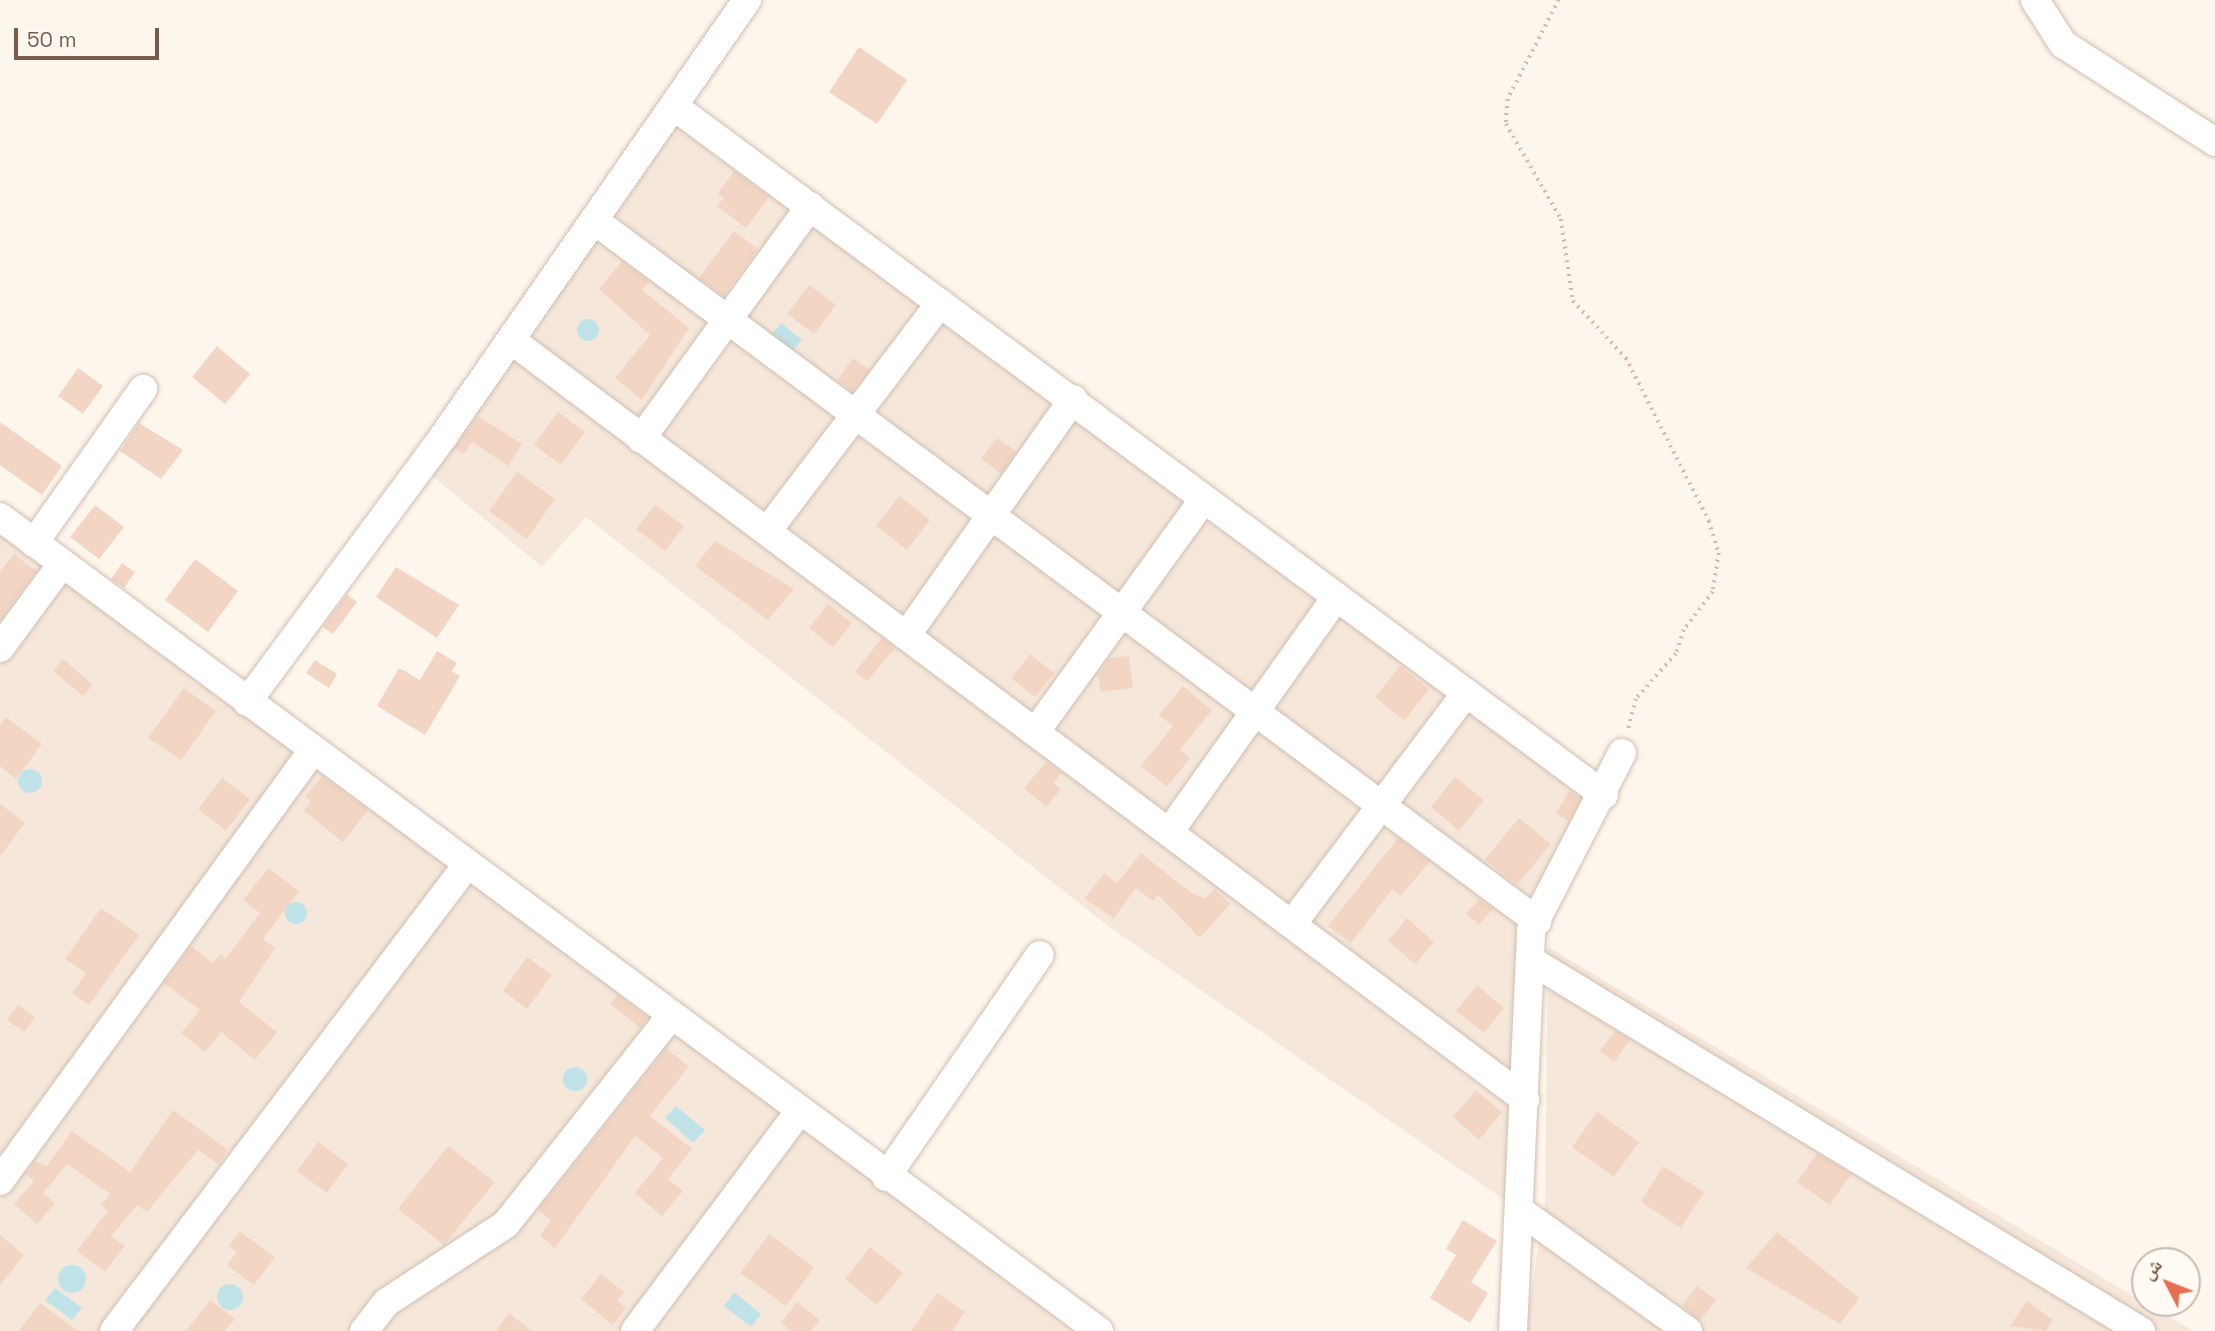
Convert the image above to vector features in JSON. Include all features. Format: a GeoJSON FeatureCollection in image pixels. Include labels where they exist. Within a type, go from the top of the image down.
{"type":"FeatureCollection","features":[{"type":"Feature","properties":{"kind":"street"},"geometry":{"type":"LineString","coordinates":[[247,702],[511,340],[747,0]]}},
{"type":"Feature","properties":{"kind":"street"},"geometry":{"type":"LineString","coordinates":[[2035,0],[2063,44],[2215,142]]}},
{"type":"Feature","properties":{"kind":"street"},"geometry":{"type":"LineString","coordinates":[[675,107],[1073,399],[1604,795]]}},
{"type":"Feature","properties":{"kind":"street"},"geometry":{"type":"LineString","coordinates":[[640,439],[810,206]]}},
{"type":"Feature","properties":{"kind":"street"},"geometry":{"type":"LineString","coordinates":[[595,222],[1537,921]]}},
{"type":"Feature","properties":{"kind":"street"},"geometry":{"type":"LineString","coordinates":[[768,530],[858,415],[940,303]]}},
{"type":"Feature","properties":{"kind":"street"},"geometry":{"type":"LineString","coordinates":[[511,340],[1525,1099]]}},
{"type":"Feature","properties":{"kind":"street"},"geometry":{"type":"LineString","coordinates":[[34,543],[143,389]]}},
{"type":"Feature","properties":{"kind":"street"},"geometry":{"type":"LineString","coordinates":[[906,636],[994,516],[1073,399]]}},
{"type":"Feature","properties":{"kind":"street"},"geometry":{"type":"LineString","coordinates":[[1036,731],[1204,499]]}},
{"type":"Feature","properties":{"kind":"street"},"geometry":{"type":"LineString","coordinates":[[0,517],[886,1177],[1065,1322],[1099,1331]]}},
{"type":"Feature","properties":{"kind":"street"},"geometry":{"type":"LineString","coordinates":[[0,648],[62,564]]}},
{"type":"Feature","properties":{"kind":"street"},"geometry":{"type":"LineString","coordinates":[[1170,831],[1336,597]]}},
{"type":"Feature","properties":{"kind":"street"},"geometry":{"type":"LineString","coordinates":[[1292,924],[1465,692]]}},
{"type":"Feature","properties":{"kind":"street"},"geometry":{"type":"LineString","coordinates":[[0,1181],[313,750]]}},
{"type":"Feature","properties":{"kind":"street"},"geometry":{"type":"LineString","coordinates":[[1513,1331],[1530,960],[1537,921],[1604,795],[1622,753]]}},
{"type":"Feature","properties":{"kind":"street"},"geometry":{"type":"LineString","coordinates":[[114,1331],[467,865]]}},
{"type":"Feature","properties":{"kind":"street"},"geometry":{"type":"LineString","coordinates":[[886,1177],[1040,955]]}},
{"type":"Feature","properties":{"kind":"street"},"geometry":{"type":"LineString","coordinates":[[1530,960],[2141,1331]]}},
{"type":"Feature","properties":{"kind":"street"},"geometry":{"type":"LineString","coordinates":[[364,1331],[387,1303],[506,1224],[670,1017]]}},
{"type":"Feature","properties":{"kind":"street"},"geometry":{"type":"LineString","coordinates":[[635,1331],[798,1112]]}},
{"type":"Feature","properties":{"kind":"street"},"geometry":{"type":"LineString","coordinates":[[1519,1210],[1688,1331]]}},
{"type":"Feature","properties":{"kind":"path"},"geometry":{"type":"LineString","coordinates":[[1559,0],[1508,99],[1506,124],[1561,219],[1573,301],[1626,358],[1709,520],[1719,553],[1713,592],[1684,630],[1676,654],[1636,699],[1622,753]]}},
{"type":"Feature","properties":{"kind":"shaded area"},"geometry":{"type":"Polygon","coordinates":[[[675,107],[1604,795],[1531,930],[1519,1210],[1111,928],[586,517],[542,567],[424,469],[675,107]]]}},
{"type":"Feature","properties":{"kind":"shaded area"},"geometry":{"type":"Polygon","coordinates":[[[0,526],[1096,1331],[0,1331],[0,526]]]}},
{"type":"Feature","properties":{"kind":"shaded area"},"geometry":{"type":"Polygon","coordinates":[[[1548,947],[2131,1295],[2131,1317],[2170,1317],[2194,1331],[1525,1331],[1545,1205],[1548,947]]]}},
{"type":"Feature","properties":{"kind":"water"},"geometry":{"type":"Polygon","coordinates":[[[588,319],[596,322],[599,330],[596,338],[588,341],[580,338],[577,330],[580,322],[588,319]]]}},
{"type":"Feature","properties":{"kind":"water"},"geometry":{"type":"Polygon","coordinates":[[[781,323],[802,340],[791,353],[771,335],[781,323]]]}},
{"type":"Feature","properties":{"kind":"water"},"geometry":{"type":"Polygon","coordinates":[[[30,769],[38,773],[42,781],[38,789],[30,793],[22,789],[18,781],[22,773],[30,769]]]}},
{"type":"Feature","properties":{"kind":"water"},"geometry":{"type":"Polygon","coordinates":[[[296,902],[304,905],[307,913],[304,921],[296,924],[288,921],[285,913],[288,905],[296,902]]]}},
{"type":"Feature","properties":{"kind":"water"},"geometry":{"type":"Polygon","coordinates":[[[575,1067],[584,1070],[587,1079],[584,1088],[575,1091],[566,1088],[563,1079],[566,1070],[575,1067]]]}},
{"type":"Feature","properties":{"kind":"water"},"geometry":{"type":"Polygon","coordinates":[[[676,1106],[705,1130],[693,1143],[665,1118],[676,1106]]]}},
{"type":"Feature","properties":{"kind":"water"},"geometry":{"type":"Polygon","coordinates":[[[72,1265],[82,1269],[86,1279],[82,1289],[72,1293],[62,1289],[58,1279],[62,1269],[72,1265]]]}},
{"type":"Feature","properties":{"kind":"water"},"geometry":{"type":"Polygon","coordinates":[[[230,1284],[239,1288],[243,1297],[239,1306],[230,1310],[221,1306],[217,1297],[221,1288],[230,1284]]]}},
{"type":"Feature","properties":{"kind":"water"},"geometry":{"type":"Polygon","coordinates":[[[55,1288],[82,1308],[72,1320],[45,1300],[55,1288]]]}},
{"type":"Feature","properties":{"kind":"water"},"geometry":{"type":"Polygon","coordinates":[[[734,1292],[761,1314],[751,1327],[724,1306],[734,1292]]]}},
{"type":"Feature","properties":{"kind":"building"},"geometry":{"type":"Polygon","coordinates":[[[859,47],[907,80],[877,124],[829,92],[859,47]]]}},
{"type":"Feature","properties":{"kind":"building"},"geometry":{"type":"Polygon","coordinates":[[[734,171],[769,197],[746,228],[717,206],[724,198],[718,193],[734,171]]]}},
{"type":"Feature","properties":{"kind":"building"},"geometry":{"type":"Polygon","coordinates":[[[734,231],[758,249],[724,296],[699,278],[734,231]]]}},
{"type":"Feature","properties":{"kind":"building"},"geometry":{"type":"Polygon","coordinates":[[[622,261],[649,282],[642,290],[689,328],[642,400],[615,378],[650,335],[599,289],[622,261]]]}},
{"type":"Feature","properties":{"kind":"building"},"geometry":{"type":"Polygon","coordinates":[[[809,285],[836,305],[814,334],[787,314],[809,285]]]}},
{"type":"Feature","properties":{"kind":"building"},"geometry":{"type":"Polygon","coordinates":[[[217,346],[250,374],[225,404],[192,377],[217,346]]]}},
{"type":"Feature","properties":{"kind":"building"},"geometry":{"type":"Polygon","coordinates":[[[853,358],[869,370],[852,391],[837,380],[853,358]]]}},
{"type":"Feature","properties":{"kind":"building"},"geometry":{"type":"Polygon","coordinates":[[[78,368],[103,386],[83,414],[58,396],[78,368]]]}},
{"type":"Feature","properties":{"kind":"building"},"geometry":{"type":"Polygon","coordinates":[[[558,412],[585,432],[561,465],[534,445],[558,412]]]}},
{"type":"Feature","properties":{"kind":"building"},"geometry":{"type":"Polygon","coordinates":[[[478,416],[522,444],[508,466],[472,442],[464,454],[455,448],[478,416]]]}},
{"type":"Feature","properties":{"kind":"building"},"geometry":{"type":"Polygon","coordinates":[[[0,422],[62,466],[42,495],[0,465],[0,422]]]}},
{"type":"Feature","properties":{"kind":"building"},"geometry":{"type":"Polygon","coordinates":[[[139,423],[183,450],[161,479],[120,451],[139,423]]]}},
{"type":"Feature","properties":{"kind":"building"},"geometry":{"type":"Polygon","coordinates":[[[997,438],[1016,451],[1001,473],[981,459],[997,438]]]}},
{"type":"Feature","properties":{"kind":"building"},"geometry":{"type":"Polygon","coordinates":[[[517,472],[555,499],[527,539],[489,511],[517,472]]]}},
{"type":"Feature","properties":{"kind":"building"},"geometry":{"type":"Polygon","coordinates":[[[899,496],[930,520],[907,550],[876,526],[899,496]]]}},
{"type":"Feature","properties":{"kind":"building"},"geometry":{"type":"Polygon","coordinates":[[[95,505],[124,527],[99,559],[70,537],[95,505]]]}},
{"type":"Feature","properties":{"kind":"building"},"geometry":{"type":"Polygon","coordinates":[[[655,505],[684,526],[665,551],[636,529],[655,505]]]}},
{"type":"Feature","properties":{"kind":"building"},"geometry":{"type":"Polygon","coordinates":[[[715,541],[794,589],[768,620],[695,566],[715,541]]]}},
{"type":"Feature","properties":{"kind":"building"},"geometry":{"type":"Polygon","coordinates":[[[14,554],[36,571],[0,620],[0,571],[14,554]]]}},
{"type":"Feature","properties":{"kind":"building"},"geometry":{"type":"Polygon","coordinates":[[[195,559],[238,591],[208,632],[165,600],[195,559]]]}},
{"type":"Feature","properties":{"kind":"building"},"geometry":{"type":"Polygon","coordinates":[[[122,563],[135,572],[124,588],[111,579],[122,563]]]}},
{"type":"Feature","properties":{"kind":"building"},"geometry":{"type":"Polygon","coordinates":[[[396,567],[459,605],[437,638],[376,597],[396,567]]]}},
{"type":"Feature","properties":{"kind":"building"},"geometry":{"type":"Polygon","coordinates":[[[347,594],[357,602],[333,634],[323,627],[347,594]]]}},
{"type":"Feature","properties":{"kind":"building"},"geometry":{"type":"Polygon","coordinates":[[[828,604],[852,623],[833,647],[809,628],[828,604]]]}},
{"type":"Feature","properties":{"kind":"building"},"geometry":{"type":"Polygon","coordinates":[[[882,638],[895,648],[867,681],[855,672],[882,638]]]}},
{"type":"Feature","properties":{"kind":"building"},"geometry":{"type":"Polygon","coordinates":[[[437,651],[457,663],[452,671],[460,676],[425,735],[377,706],[399,668],[420,680],[437,651]]]}},
{"type":"Feature","properties":{"kind":"building"},"geometry":{"type":"Polygon","coordinates":[[[1030,654],[1054,673],[1035,697],[1011,678],[1030,654]]]}},
{"type":"Feature","properties":{"kind":"building"},"geometry":{"type":"Polygon","coordinates":[[[1129,656],[1133,688],[1101,692],[1098,675],[1109,658],[1129,656]]]}},
{"type":"Feature","properties":{"kind":"building"},"geometry":{"type":"Polygon","coordinates":[[[63,659],[93,685],[83,696],[53,671],[63,659]]]}},
{"type":"Feature","properties":{"kind":"building"},"geometry":{"type":"Polygon","coordinates":[[[315,660],[337,674],[329,688],[306,673],[315,660]]]}},
{"type":"Feature","properties":{"kind":"building"},"geometry":{"type":"Polygon","coordinates":[[[1400,666],[1429,689],[1404,721],[1375,697],[1400,666]]]}},
{"type":"Feature","properties":{"kind":"building"},"geometry":{"type":"Polygon","coordinates":[[[1183,686],[1212,710],[1180,750],[1190,758],[1167,787],[1141,766],[1173,726],[1159,715],[1183,686]]]}},
{"type":"Feature","properties":{"kind":"building"},"geometry":{"type":"Polygon","coordinates":[[[184,688],[216,711],[181,760],[148,738],[184,688]]]}},
{"type":"Feature","properties":{"kind":"building"},"geometry":{"type":"Polygon","coordinates":[[[6,717],[42,744],[16,779],[0,766],[0,725],[6,717]]]}},
{"type":"Feature","properties":{"kind":"building"},"geometry":{"type":"Polygon","coordinates":[[[1046,762],[1062,773],[1053,783],[1061,789],[1046,807],[1024,788],[1046,762]]]}},
{"type":"Feature","properties":{"kind":"building"},"geometry":{"type":"Polygon","coordinates":[[[322,776],[368,810],[343,842],[304,811],[311,802],[305,797],[322,776]]]}},
{"type":"Feature","properties":{"kind":"building"},"geometry":{"type":"Polygon","coordinates":[[[1455,777],[1484,800],[1459,831],[1431,807],[1455,777]]]}},
{"type":"Feature","properties":{"kind":"building"},"geometry":{"type":"Polygon","coordinates":[[[222,778],[250,799],[226,831],[198,809],[222,778]]]}},
{"type":"Feature","properties":{"kind":"building"},"geometry":{"type":"Polygon","coordinates":[[[1569,791],[1580,798],[1569,821],[1556,814],[1569,791]]]}},
{"type":"Feature","properties":{"kind":"building"},"geometry":{"type":"Polygon","coordinates":[[[0,804],[25,823],[0,856],[0,804]]]}},
{"type":"Feature","properties":{"kind":"building"},"geometry":{"type":"Polygon","coordinates":[[[1519,818],[1551,844],[1517,885],[1485,859],[1519,818]]]}},
{"type":"Feature","properties":{"kind":"building"},"geometry":{"type":"Polygon","coordinates":[[[1398,838],[1430,862],[1400,896],[1392,889],[1351,943],[1328,926],[1398,838]]]}},
{"type":"Feature","properties":{"kind":"building"},"geometry":{"type":"Polygon","coordinates":[[[1141,853],[1190,892],[1205,899],[1214,889],[1230,904],[1200,938],[1158,895],[1153,901],[1136,888],[1114,918],[1084,899],[1104,873],[1117,883],[1141,853]]]}},
{"type":"Feature","properties":{"kind":"building"},"geometry":{"type":"Polygon","coordinates":[[[268,868],[299,891],[263,939],[275,948],[239,1002],[277,1032],[255,1060],[221,1032],[205,1052],[181,1033],[200,1010],[164,983],[191,946],[213,963],[220,954],[226,958],[260,913],[243,900],[268,868]]]}},
{"type":"Feature","properties":{"kind":"building"},"geometry":{"type":"Polygon","coordinates":[[[1479,899],[1493,909],[1479,925],[1466,914],[1479,899]]]}},
{"type":"Feature","properties":{"kind":"building"},"geometry":{"type":"Polygon","coordinates":[[[101,908],[139,935],[89,1005],[72,993],[86,973],[65,959],[101,908]]]}},
{"type":"Feature","properties":{"kind":"building"},"geometry":{"type":"Polygon","coordinates":[[[1407,918],[1434,942],[1415,964],[1388,941],[1407,918]]]}},
{"type":"Feature","properties":{"kind":"building"},"geometry":{"type":"Polygon","coordinates":[[[527,957],[552,975],[527,1009],[503,991],[527,957]]]}},
{"type":"Feature","properties":{"kind":"building"},"geometry":{"type":"Polygon","coordinates":[[[1477,985],[1504,1008],[1484,1033],[1456,1011],[1477,985]]]}},
{"type":"Feature","properties":{"kind":"building"},"geometry":{"type":"Polygon","coordinates":[[[617,995],[648,1018],[640,1028],[610,1004],[617,995]]]}},
{"type":"Feature","properties":{"kind":"building"},"geometry":{"type":"Polygon","coordinates":[[[18,1005],[35,1017],[24,1032],[7,1020],[18,1005]]]}},
{"type":"Feature","properties":{"kind":"building"},"geometry":{"type":"Polygon","coordinates":[[[1615,1031],[1630,1040],[1614,1062],[1600,1051],[1615,1031]]]}},
{"type":"Feature","properties":{"kind":"building"},"geometry":{"type":"Polygon","coordinates":[[[666,1049],[689,1066],[650,1116],[692,1149],[668,1179],[683,1191],[662,1216],[635,1193],[663,1158],[635,1136],[555,1248],[540,1236],[551,1220],[538,1210],[666,1049]]]}},
{"type":"Feature","properties":{"kind":"building"},"geometry":{"type":"Polygon","coordinates":[[[1476,1090],[1502,1112],[1479,1140],[1453,1117],[1476,1090]]]}},
{"type":"Feature","properties":{"kind":"building"},"geometry":{"type":"Polygon","coordinates":[[[173,1110],[228,1150],[218,1164],[198,1150],[147,1212],[137,1205],[111,1236],[125,1246],[105,1272],[77,1251],[108,1211],[101,1205],[110,1194],[67,1164],[43,1193],[55,1203],[37,1224],[14,1204],[34,1181],[26,1174],[35,1161],[47,1166],[72,1131],[130,1172],[173,1110]]]}},
{"type":"Feature","properties":{"kind":"building"},"geometry":{"type":"Polygon","coordinates":[[[1597,1112],[1639,1142],[1614,1177],[1572,1147],[1597,1112]]]}},
{"type":"Feature","properties":{"kind":"building"},"geometry":{"type":"Polygon","coordinates":[[[318,1142],[348,1164],[327,1193],[297,1171],[318,1142]]]}},
{"type":"Feature","properties":{"kind":"building"},"geometry":{"type":"Polygon","coordinates":[[[448,1146],[495,1182],[444,1245],[398,1209],[448,1146]]]}},
{"type":"Feature","properties":{"kind":"building"},"geometry":{"type":"Polygon","coordinates":[[[1817,1153],[1851,1174],[1830,1205],[1797,1182],[1817,1153]]]}},
{"type":"Feature","properties":{"kind":"building"},"geometry":{"type":"Polygon","coordinates":[[[1663,1166],[1704,1192],[1681,1228],[1641,1202],[1663,1166]]]}},
{"type":"Feature","properties":{"kind":"building"},"geometry":{"type":"Polygon","coordinates":[[[1463,1220],[1497,1241],[1471,1282],[1488,1293],[1470,1323],[1430,1298],[1456,1255],[1446,1249],[1463,1220]]]}},
{"type":"Feature","properties":{"kind":"building"},"geometry":{"type":"Polygon","coordinates":[[[239,1231],[275,1257],[254,1285],[227,1265],[237,1252],[229,1246],[239,1231]]]}},
{"type":"Feature","properties":{"kind":"building"},"geometry":{"type":"Polygon","coordinates":[[[1777,1232],[1859,1298],[1840,1324],[1746,1268],[1777,1232]]]}},
{"type":"Feature","properties":{"kind":"building"},"geometry":{"type":"Polygon","coordinates":[[[769,1234],[814,1267],[786,1306],[740,1273],[769,1234]]]}},
{"type":"Feature","properties":{"kind":"building"},"geometry":{"type":"Polygon","coordinates":[[[0,1235],[24,1255],[0,1285],[0,1235]]]}},
{"type":"Feature","properties":{"kind":"building"},"geometry":{"type":"Polygon","coordinates":[[[870,1247],[903,1273],[877,1305],[845,1279],[870,1247]]]}},
{"type":"Feature","properties":{"kind":"building"},"geometry":{"type":"Polygon","coordinates":[[[601,1274],[624,1292],[617,1301],[626,1308],[613,1325],[581,1299],[601,1274]]]}},
{"type":"Feature","properties":{"kind":"building"},"geometry":{"type":"Polygon","coordinates":[[[1697,1286],[1716,1300],[1700,1320],[1682,1306],[1697,1286]]]}},
{"type":"Feature","properties":{"kind":"building"},"geometry":{"type":"Polygon","coordinates":[[[937,1293],[965,1312],[952,1331],[911,1331],[937,1293]]]}},
{"type":"Feature","properties":{"kind":"building"},"geometry":{"type":"Polygon","coordinates":[[[210,1300],[235,1319],[225,1331],[186,1331],[210,1300]]]}},
{"type":"Feature","properties":{"kind":"building"},"geometry":{"type":"Polygon","coordinates":[[[2027,1301],[2053,1320],[2046,1331],[2010,1326],[2027,1301]]]}},
{"type":"Feature","properties":{"kind":"building"},"geometry":{"type":"Polygon","coordinates":[[[797,1302],[820,1320],[811,1331],[791,1331],[781,1323],[797,1302]]]}},
{"type":"Feature","properties":{"kind":"building"},"geometry":{"type":"Polygon","coordinates":[[[40,1303],[78,1331],[19,1331],[40,1303]]]}},
{"type":"Feature","properties":{"kind":"building"},"geometry":{"type":"Polygon","coordinates":[[[509,1313],[532,1331],[496,1331],[509,1313]]]}}]}
